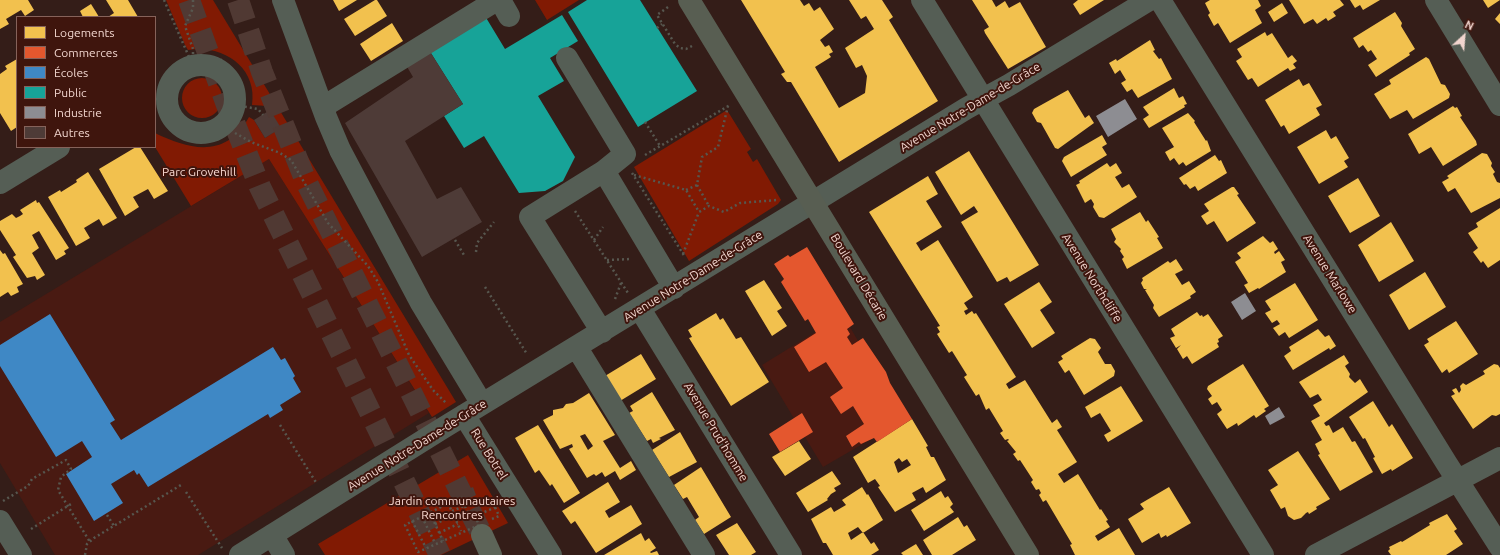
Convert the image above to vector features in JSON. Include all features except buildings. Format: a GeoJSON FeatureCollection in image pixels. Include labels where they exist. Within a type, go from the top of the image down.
{"type":"FeatureCollection","features":[{"type":"Feature","properties":{"kind":"highway"},"geometry":{"type":"LineString","coordinates":[[472,527],[491,555]]}},
{"type":"Feature","properties":{"kind":"main road","name":"Boulevard Décarie"},"geometry":{"type":"LineString","coordinates":[[689,0],[1028,555]]}},
{"type":"Feature","properties":{"kind":"street","name":"Rue Botrel"},"geometry":{"type":"LineString","coordinates":[[283,0],[340,150],[421,303],[466,409],[551,555]]}},
{"type":"Feature","properties":{"kind":"street","name":"Avenue Northcliffe"},"geometry":{"type":"LineString","coordinates":[[922,0],[1263,555]]}},
{"type":"Feature","properties":{"kind":"street","name":"Avenue Notre-Dame-de-Grâce"},"geometry":{"type":"LineString","coordinates":[[240,555],[466,409],[577,348],[602,332],[636,303],[674,288],[1149,0]]}},
{"type":"Feature","properties":{"kind":"street","name":"Avenue Marlowe"},"geometry":{"type":"LineString","coordinates":[[1160,0],[1500,547]]}},
{"type":"Feature","properties":{"kind":"street"},"geometry":{"type":"LineString","coordinates":[[1436,0],[1500,105]]}},
{"type":"Feature","properties":{"kind":"street"},"geometry":{"type":"LineString","coordinates":[[323,107],[502,5]]}},
{"type":"Feature","properties":{"kind":"street"},"geometry":{"type":"LineString","coordinates":[[567,58],[625,154],[604,171],[530,217],[602,332]]}},
{"type":"Feature","properties":{"kind":"street"},"geometry":{"type":"LineString","coordinates":[[208,65],[224,74],[233,86],[235,105],[229,118],[215,130],[199,132],[184,128],[175,120],[170,110],[161,100],[174,78],[183,70],[193,66],[208,65]]}},
{"type":"Feature","properties":{"kind":"street"},"geometry":{"type":"LineString","coordinates":[[0,183],[57,148]]}},
{"type":"Feature","properties":{"kind":"street"},"geometry":{"type":"LineString","coordinates":[[604,171],[674,288]]}},
{"type":"Feature","properties":{"kind":"street","name":"Avenue Prud'homme"},"geometry":{"type":"LineString","coordinates":[[636,303],[791,555]]}},
{"type":"Feature","properties":{"kind":"street"},"geometry":{"type":"LineString","coordinates":[[577,348],[704,555]]}},
{"type":"Feature","properties":{"kind":"street"},"geometry":{"type":"LineString","coordinates":[[1316,555],[1500,458]]}},
{"type":"Feature","properties":{"kind":"street"},"geometry":{"type":"LineString","coordinates":[[0,521],[21,555]]}},
{"type":"Feature","properties":{"kind":"street"},"geometry":{"type":"LineString","coordinates":[[272,535],[284,555]]}},
{"type":"Feature","properties":{"kind":"path"},"geometry":{"type":"LineString","coordinates":[[164,0],[193,66]]}},
{"type":"Feature","properties":{"kind":"path"},"geometry":{"type":"LineString","coordinates":[[193,0],[193,8],[185,26],[193,50],[193,66]]}},
{"type":"Feature","properties":{"kind":"path"},"geometry":{"type":"LineString","coordinates":[[668,7],[657,14],[662,24],[680,48],[686,49],[692,46]]}},
{"type":"Feature","properties":{"kind":"path"},"geometry":{"type":"LineString","coordinates":[[658,28],[662,24]]}},
{"type":"Feature","properties":{"kind":"path"},"geometry":{"type":"LineString","coordinates":[[235,105],[258,109],[263,115]]}},
{"type":"Feature","properties":{"kind":"path"},"geometry":{"type":"LineString","coordinates":[[641,157],[728,106],[718,147],[702,157],[696,184],[709,206],[724,212],[740,203],[781,200]]}},
{"type":"Feature","properties":{"kind":"path"},"geometry":{"type":"LineString","coordinates":[[645,122],[660,146]]}},
{"type":"Feature","properties":{"kind":"path"},"geometry":{"type":"LineString","coordinates":[[235,133],[251,142],[280,152],[291,160],[328,223],[368,266],[378,282],[409,355],[433,390],[466,409]]}},
{"type":"Feature","properties":{"kind":"path"},"geometry":{"type":"LineString","coordinates":[[630,169],[683,254],[699,212],[709,206]]}},
{"type":"Feature","properties":{"kind":"path"},"geometry":{"type":"LineString","coordinates":[[634,175],[686,190],[699,212]]}},
{"type":"Feature","properties":{"kind":"path"},"geometry":{"type":"LineString","coordinates":[[686,190],[696,184]]}},
{"type":"Feature","properties":{"kind":"path"},"geometry":{"type":"LineString","coordinates":[[582,221],[636,303]]}},
{"type":"Feature","properties":{"kind":"path"},"geometry":{"type":"LineString","coordinates":[[476,252],[477,243],[494,222]]}},
{"type":"Feature","properties":{"kind":"path"},"geometry":{"type":"LineString","coordinates":[[594,240],[603,227]]}},
{"type":"Feature","properties":{"kind":"path"},"geometry":{"type":"LineString","coordinates":[[455,240],[464,255]]}},
{"type":"Feature","properties":{"kind":"path"},"geometry":{"type":"LineString","coordinates":[[607,260],[637,259]]}},
{"type":"Feature","properties":{"kind":"path"},"geometry":{"type":"LineString","coordinates":[[485,287],[531,360]]}},
{"type":"Feature","properties":{"kind":"path"},"geometry":{"type":"LineString","coordinates":[[280,425],[320,490]]}},
{"type":"Feature","properties":{"kind":"path"},"geometry":{"type":"LineString","coordinates":[[0,502],[28,486],[32,479],[66,460],[71,469],[61,477],[58,490],[69,505],[90,542]]}},
{"type":"Feature","properties":{"kind":"path"},"geometry":{"type":"LineString","coordinates":[[85,555],[85,548],[90,542],[182,485]]}},
{"type":"Feature","properties":{"kind":"path"},"geometry":{"type":"LineString","coordinates":[[186,492],[217,541]]}},
{"type":"Feature","properties":{"kind":"path"},"geometry":{"type":"LineString","coordinates":[[466,495],[405,525],[418,552],[472,527],[499,506]]}},
{"type":"Feature","properties":{"kind":"path"},"geometry":{"type":"LineString","coordinates":[[461,497],[472,527]]}},
{"type":"Feature","properties":{"kind":"path"},"geometry":{"type":"LineString","coordinates":[[448,503],[458,525]]}},
{"type":"Feature","properties":{"kind":"path"},"geometry":{"type":"LineString","coordinates":[[31,529],[69,505]]}},
{"type":"Feature","properties":{"kind":"path"},"geometry":{"type":"LineString","coordinates":[[452,512],[464,506]]}},
{"type":"Feature","properties":{"kind":"path"},"geometry":{"type":"LineString","coordinates":[[430,513],[443,541]]}},
{"type":"Feature","properties":{"kind":"path"},"geometry":{"type":"LineString","coordinates":[[456,519],[468,513]]}},
{"type":"Feature","properties":{"kind":"path"},"geometry":{"type":"LineString","coordinates":[[108,515],[114,526]]}},
{"type":"Feature","properties":{"kind":"path"},"geometry":{"type":"LineString","coordinates":[[435,524],[454,515]]}},
{"type":"Feature","properties":{"kind":"path"},"geometry":{"type":"LineString","coordinates":[[422,517],[435,543]]}},
{"type":"Feature","properties":{"kind":"path"},"geometry":{"type":"LineString","coordinates":[[412,521],[426,548]]}},
{"type":"Feature","properties":{"kind":"path"},"geometry":{"type":"LineString","coordinates":[[439,533],[458,525],[472,527]]}},
{"type":"Feature","properties":{"kind":"path"},"geometry":{"type":"LineString","coordinates":[[458,525],[472,527]]}},
{"type":"Feature","properties":{"kind":"shaded area"},"geometry":{"type":"Polygon","coordinates":[[[269,159],[429,413],[198,555],[55,555],[0,463],[0,322],[269,159]]]}},
{"type":"Feature","properties":{"kind":"shaded area"},"geometry":{"type":"Polygon","coordinates":[[[843,315],[904,420],[823,467],[762,365],[843,315]]]}},
{"type":"Feature","properties":{"kind":"green space","name":"Parc Grovehill"},"geometry":{"type":"Polygon","coordinates":[[[166,0],[213,0],[456,402],[432,417],[269,159],[191,206],[156,148],[156,133],[181,144],[206,147],[218,145],[230,140],[240,130],[249,117],[254,120],[265,138],[280,128],[267,106],[252,105],[252,91],[249,80],[243,69],[235,61],[225,55],[213,51],[201,49],[188,50],[166,0]]]}},
{"type":"Feature","properties":{"kind":"green space"},"geometry":{"type":"Polygon","coordinates":[[[535,0],[579,0],[547,20],[535,0]]]}},
{"type":"Feature","properties":{"kind":"green space"},"geometry":{"type":"Polygon","coordinates":[[[206,78],[213,81],[219,87],[222,98],[221,106],[213,115],[206,118],[198,118],[191,115],[183,106],[182,94],[185,87],[194,79],[206,78]]]}},
{"type":"Feature","properties":{"kind":"green space"},"geometry":{"type":"Polygon","coordinates":[[[727,110],[751,149],[747,152],[753,162],[757,159],[781,200],[778,204],[689,261],[634,167],[727,110]]]}},
{"type":"Feature","properties":{"kind":"green space","name":"Jardin communautaires Rencontres"},"geometry":{"type":"Polygon","coordinates":[[[468,455],[508,523],[441,555],[325,555],[318,544],[468,455]]]}},
{"type":"Feature","properties":{"kind":"tunnel"},"geometry":{"type":"LineString","coordinates":[[189,0],[227,105],[260,187],[440,555]]}},
{"type":"Feature","properties":{"kind":"tunnel"},"geometry":{"type":"LineString","coordinates":[[238,0],[262,72],[305,179],[482,535]]}}]}
